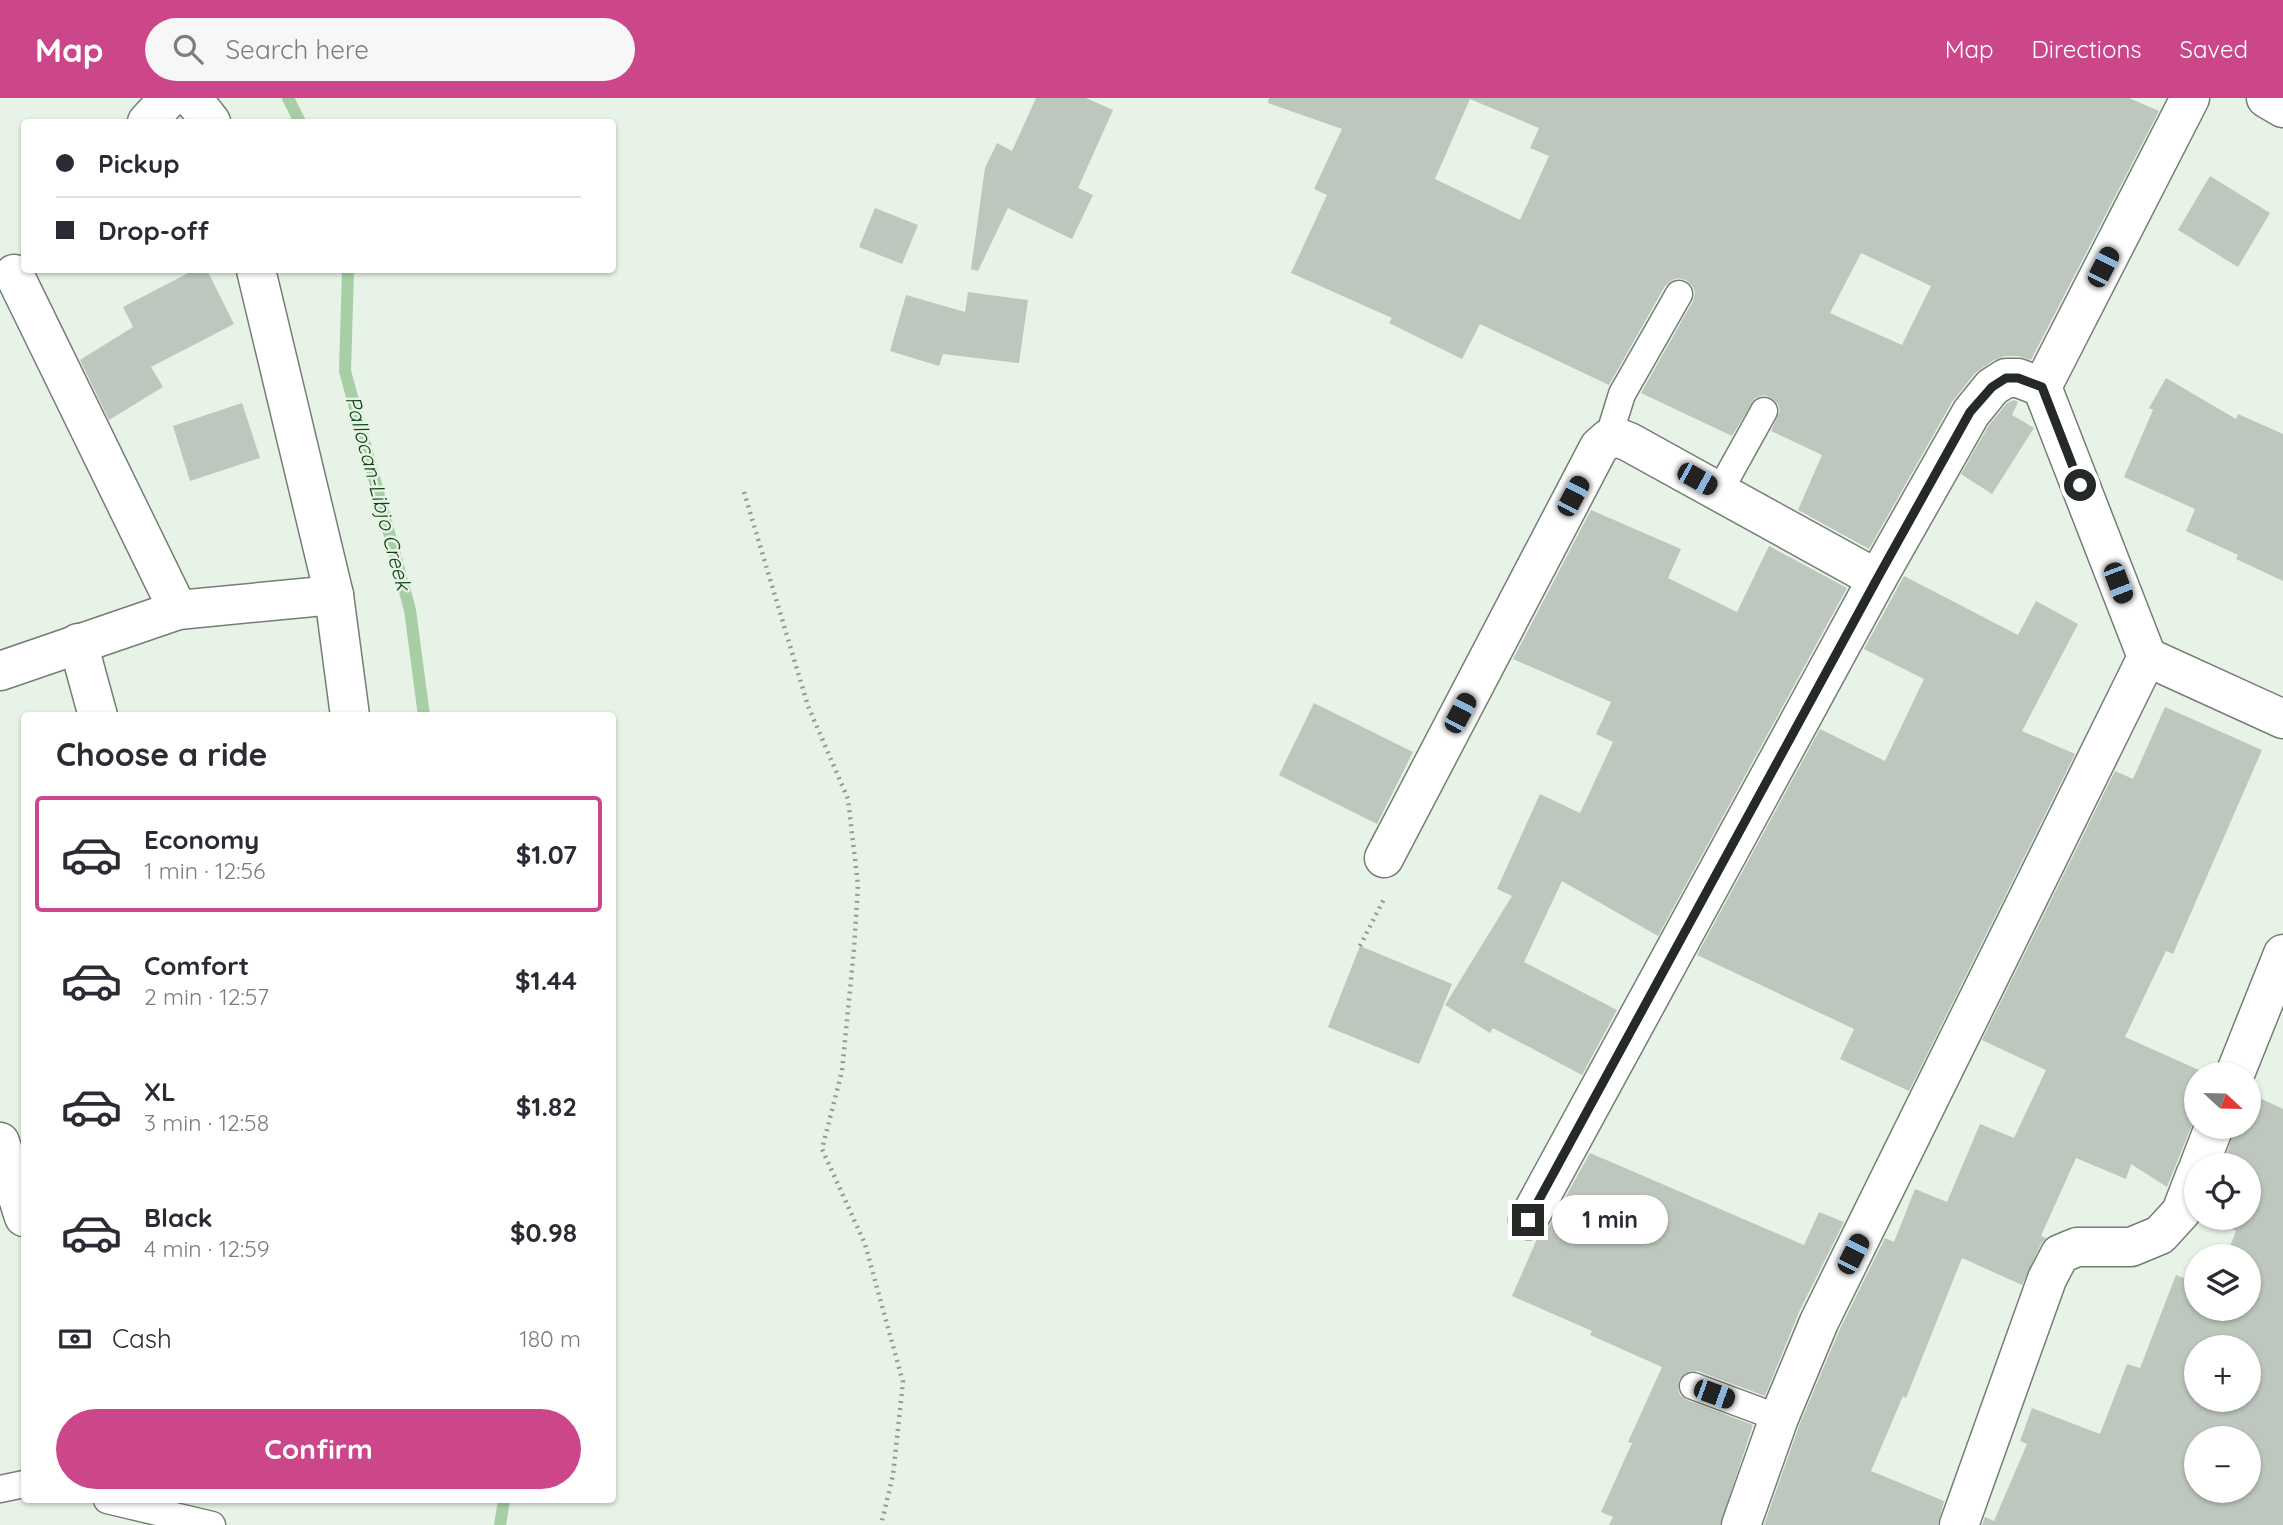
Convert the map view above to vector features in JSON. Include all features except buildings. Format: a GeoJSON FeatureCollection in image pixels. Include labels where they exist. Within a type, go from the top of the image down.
{"type":"FeatureCollection","features":[{"type":"Feature","properties":{"kind":"street"},"geometry":{"type":"LineString","coordinates":[[151,119],[169,98]]}},
{"type":"Feature","properties":{"kind":"street"},"geometry":{"type":"LineString","coordinates":[[192,98],[209,119]]}},
{"type":"Feature","properties":{"kind":"street"},"geometry":{"type":"LineString","coordinates":[[2042,387],[2190,98]]}},
{"type":"Feature","properties":{"kind":"street"},"geometry":{"type":"LineString","coordinates":[[2266,98],[2283,108]]}},
{"type":"Feature","properties":{"kind":"street"},"geometry":{"type":"LineString","coordinates":[[13,270],[178,610]]}},
{"type":"Feature","properties":{"kind":"street"},"geometry":{"type":"LineString","coordinates":[[257,273],[334,595],[349,712]]}},
{"type":"Feature","properties":{"kind":"street"},"geometry":{"type":"LineString","coordinates":[[1528,1220],[1970,412],[1992,387],[2006,378],[2018,378],[2042,387],[2147,657],[2283,719]]}},
{"type":"Feature","properties":{"kind":"street"},"geometry":{"type":"LineString","coordinates":[[1384,858],[1599,447],[1608,439],[1619,438],[1629,442],[1877,579]]}},
{"type":"Feature","properties":{"kind":"street"},"geometry":{"type":"LineString","coordinates":[[2,665],[178,610],[334,595]]}},
{"type":"Feature","properties":{"kind":"street"},"geometry":{"type":"LineString","coordinates":[[78,642],[97,712]]}},
{"type":"Feature","properties":{"kind":"street"},"geometry":{"type":"LineString","coordinates":[[1741,1525],[1779,1418],[1819,1322],[2147,657]]}},
{"type":"Feature","properties":{"kind":"street"},"geometry":{"type":"LineString","coordinates":[[2240,1062],[2283,954]]}},
{"type":"Feature","properties":{"kind":"street"},"geometry":{"type":"LineString","coordinates":[[0,1142],[21,1208]]}},
{"type":"Feature","properties":{"kind":"street"},"geometry":{"type":"LineString","coordinates":[[1959,1525],[2047,1279],[2060,1254],[2077,1247],[2131,1247],[2160,1235],[2181,1212],[2184,1204]]}},
{"type":"Feature","properties":{"kind":"street"},"geometry":{"type":"LineString","coordinates":[[0,1237],[21,1234]]}},
{"type":"Feature","properties":{"kind":"lane"},"geometry":{"type":"LineString","coordinates":[[1608,439],[1622,394],[1679,294]]}},
{"type":"Feature","properties":{"kind":"lane"},"geometry":{"type":"LineString","coordinates":[[1720,492],[1764,411]]}},
{"type":"Feature","properties":{"kind":"lane"},"geometry":{"type":"LineString","coordinates":[[1693,1386],[1779,1418]]}},
{"type":"Feature","properties":{"kind":"lane"},"geometry":{"type":"LineString","coordinates":[[0,1489],[21,1485]]}},
{"type":"Feature","properties":{"kind":"lane"},"geometry":{"type":"LineString","coordinates":[[120,1503],[212,1525]]}},
{"type":"Feature","properties":{"kind":"path"},"geometry":{"type":"LineString","coordinates":[[744,492],[808,706],[848,799],[858,885],[854,949],[842,1070],[822,1149],[865,1244],[903,1382],[893,1475],[881,1525]]}},
{"type":"Feature","properties":{"kind":"waterway","name":"Pallocan-Libjo Creek"},"geometry":{"type":"LineString","coordinates":[[288,98],[298,119]]}},
{"type":"Feature","properties":{"kind":"waterway","name":"Pallocan-Libjo Creek"},"geometry":{"type":"LineString","coordinates":[[348,273],[345,371],[410,610],[423,712]]}},
{"type":"Feature","properties":{"kind":"waterway","name":"Pallocan-Libjo Creek"},"geometry":{"type":"LineString","coordinates":[[500,1525],[504,1503]]}},
{"type":"Feature","properties":{"kind":"route"},"geometry":{"type":"LineString","coordinates":[[1528,1220],[1970,412],[1992,387],[2006,378],[2018,378],[2042,387],[2080,485]]}}]}
